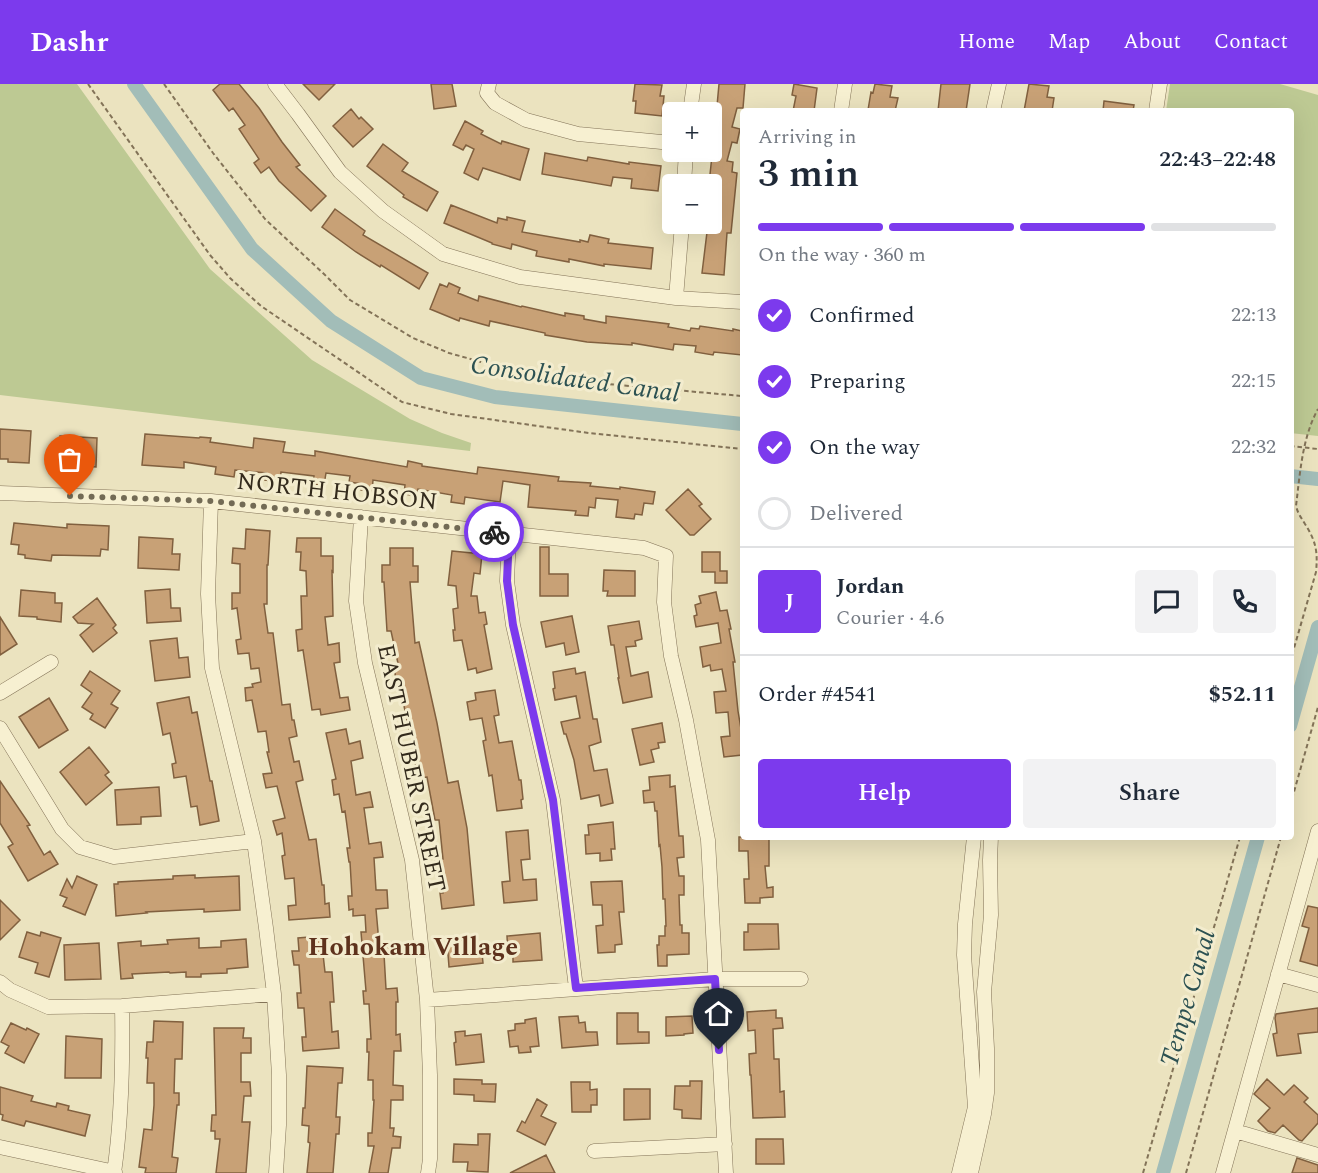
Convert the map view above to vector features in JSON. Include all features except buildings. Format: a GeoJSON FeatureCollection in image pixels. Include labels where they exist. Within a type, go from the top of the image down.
{"type":"FeatureCollection","features":[{"type":"Feature","properties":{"kind":"street"},"geometry":{"type":"LineString","coordinates":[[274,84],[340,172],[383,211],[443,254],[520,278],[675,298],[740,302]]}},
{"type":"Feature","properties":{"kind":"street"},"geometry":{"type":"LineString","coordinates":[[691,102],[694,84]]}},
{"type":"Feature","properties":{"kind":"street"},"geometry":{"type":"LineString","coordinates":[[841,108],[845,84]]}},
{"type":"Feature","properties":{"kind":"street"},"geometry":{"type":"LineString","coordinates":[[994,108],[999,84]]}},
{"type":"Feature","properties":{"kind":"street"},"geometry":{"type":"LineString","coordinates":[[1156,108],[1160,84]]}},
{"type":"Feature","properties":{"kind":"street"},"geometry":{"type":"LineString","coordinates":[[488,88],[495,103],[526,120],[578,135],[662,141]]}},
{"type":"Feature","properties":{"kind":"street"},"geometry":{"type":"LineString","coordinates":[[675,298],[680,234]]}},
{"type":"Feature","properties":{"kind":"street","name":"NORTH HOBSON"},"geometry":{"type":"LineString","coordinates":[[0,493],[211,501],[644,548],[666,556],[664,602],[671,657],[686,720],[708,840],[715,979]]}},
{"type":"Feature","properties":{"kind":"street"},"geometry":{"type":"LineString","coordinates":[[211,501],[208,594],[212,668],[254,841],[273,993],[279,1095],[276,1173]]}},
{"type":"Feature","properties":{"kind":"street","name":"EAST HUBER STREET"},"geometry":{"type":"LineString","coordinates":[[361,517],[356,601],[365,663],[412,860],[427,1000],[430,1075],[428,1173]]}},
{"type":"Feature","properties":{"kind":"street"},"geometry":{"type":"LineString","coordinates":[[509,534],[507,581],[513,625],[553,800],[576,988]]}},
{"type":"Feature","properties":{"kind":"street"},"geometry":{"type":"LineString","coordinates":[[0,693],[51,662]]}},
{"type":"Feature","properties":{"kind":"street"},"geometry":{"type":"LineString","coordinates":[[0,728],[63,829],[80,847],[114,857],[254,841]]}},
{"type":"Feature","properties":{"kind":"street"},"geometry":{"type":"LineString","coordinates":[[1223,1173],[1318,831]]}},
{"type":"Feature","properties":{"kind":"street"},"geometry":{"type":"LineString","coordinates":[[959,1173],[975,1107],[964,955],[974,840]]}},
{"type":"Feature","properties":{"kind":"street"},"geometry":{"type":"LineString","coordinates":[[970,1173],[987,1093],[984,992],[991,915],[991,840]]}},
{"type":"Feature","properties":{"kind":"street"},"geometry":{"type":"LineString","coordinates":[[1278,974],[1318,985]]}},
{"type":"Feature","properties":{"kind":"street"},"geometry":{"type":"LineString","coordinates":[[427,1000],[715,979],[801,979]]}},
{"type":"Feature","properties":{"kind":"street"},"geometry":{"type":"LineString","coordinates":[[715,979],[726,1173]]}},
{"type":"Feature","properties":{"kind":"street"},"geometry":{"type":"LineString","coordinates":[[0,982],[10,990],[48,1007],[122,1006],[273,993]]}},
{"type":"Feature","properties":{"kind":"street"},"geometry":{"type":"LineString","coordinates":[[0,1147],[114,1173],[123,1068],[122,1006]]}},
{"type":"Feature","properties":{"kind":"street"},"geometry":{"type":"LineString","coordinates":[[1235,1131],[1318,1155]]}},
{"type":"Feature","properties":{"kind":"street"},"geometry":{"type":"LineString","coordinates":[[594,1151],[725,1144]]}},
{"type":"Feature","properties":{"kind":"path"},"geometry":{"type":"LineString","coordinates":[[88,84],[210,255],[230,278],[261,306],[402,402],[462,416],[589,433],[740,449]]}},
{"type":"Feature","properties":{"kind":"path"},"geometry":{"type":"LineString","coordinates":[[164,84],[213,153],[265,219],[350,300],[413,338],[449,353],[563,380],[740,396]]}},
{"type":"Feature","properties":{"kind":"path"},"geometry":{"type":"LineString","coordinates":[[1294,648],[1316,572],[1316,544],[1298,514],[1296,506],[1304,447],[1312,420],[1318,409]]}},
{"type":"Feature","properties":{"kind":"path"},"geometry":{"type":"LineString","coordinates":[[1294,446],[1318,449]]}},
{"type":"Feature","properties":{"kind":"path"},"geometry":{"type":"LineString","coordinates":[[1294,792],[1318,707]]}},
{"type":"Feature","properties":{"kind":"path"},"geometry":{"type":"LineString","coordinates":[[1143,1173],[1239,840]]}},
{"type":"Feature","properties":{"kind":"path"},"geometry":{"type":"LineString","coordinates":[[1186,1173],[1280,840]]}},
{"type":"Feature","properties":{"kind":"green space"},"geometry":{"type":"Polygon","coordinates":[[[0,84],[77,84],[210,269],[312,360],[410,419],[471,443],[470,451],[0,395],[0,84]]]}},
{"type":"Feature","properties":{"kind":"green space"},"geometry":{"type":"Polygon","coordinates":[[[1170,84],[1280,84],[1318,95],[1318,436],[1294,433],[1294,108],[1166,108],[1170,84]]]}},
{"type":"Feature","properties":{"kind":"waterway","name":"Consolidated Canal"},"geometry":{"type":"LineString","coordinates":[[134,84],[252,249],[331,321],[421,378],[495,397],[740,424]]}},
{"type":"Feature","properties":{"kind":"waterway","name":"Consolidated Canal"},"geometry":{"type":"LineString","coordinates":[[1294,476],[1318,479]]}},
{"type":"Feature","properties":{"kind":"waterway","name":"Tempe Canal"},"geometry":{"type":"LineString","coordinates":[[1294,712],[1318,627]]}},
{"type":"Feature","properties":{"kind":"waterway","name":"Tempe Canal"},"geometry":{"type":"LineString","coordinates":[[1163,1173],[1257,840]]}},
{"type":"Feature","properties":{"kind":"way so far"},"geometry":{"type":"LineString","coordinates":[[70,496],[211,501],[494,532]]}},
{"type":"Feature","properties":{"kind":"district","name":"Hohokam Village"},"geometry":{"type":"Point","coordinates":[413,947]}},
{"type":"Feature","properties":{"kind":"route"},"geometry":{"type":"LineString","coordinates":[[494,532],[509,534],[507,581],[513,625],[553,800],[576,988],[715,979],[719,1050]]}}]}
